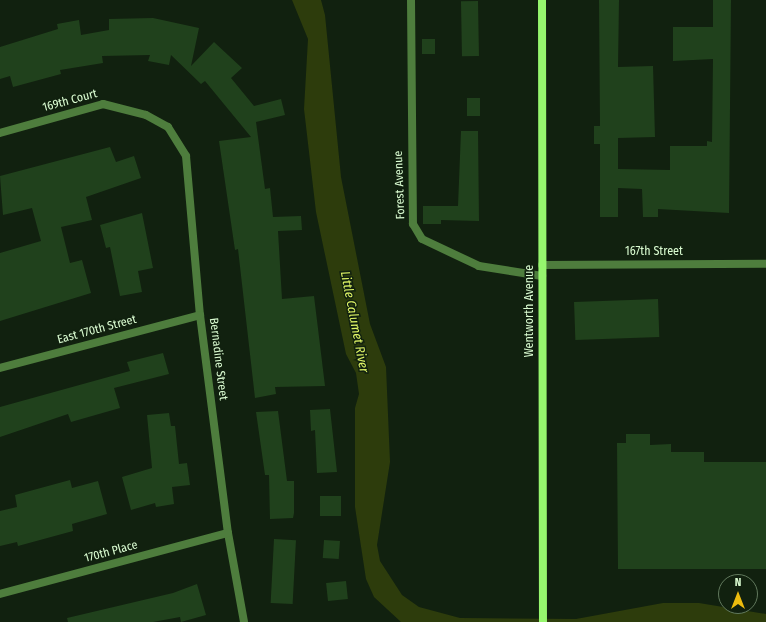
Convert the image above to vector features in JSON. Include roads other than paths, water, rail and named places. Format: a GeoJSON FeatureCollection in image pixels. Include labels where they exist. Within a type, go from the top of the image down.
{"type":"FeatureCollection","features":[{"type":"Feature","properties":{"kind":"street","name":"Forest Avenue"},"geometry":{"type":"LineString","coordinates":[[411,0],[413,224],[422,238],[479,266],[542,276]]}},
{"type":"Feature","properties":{"kind":"street","name":"Wentworth Avenue"},"geometry":{"type":"LineString","coordinates":[[542,0],[543,622]]}},
{"type":"Feature","properties":{"kind":"street","name":"169th Court"},"geometry":{"type":"LineString","coordinates":[[0,133],[103,104],[146,115]]}},
{"type":"Feature","properties":{"kind":"street","name":"Bernadine Street"},"geometry":{"type":"LineString","coordinates":[[146,115],[168,127],[186,156],[200,315],[228,533],[244,622]]}},
{"type":"Feature","properties":{"kind":"street","name":"167th Street"},"geometry":{"type":"LineString","coordinates":[[542,265],[766,264]]}},
{"type":"Feature","properties":{"kind":"street","name":"East 170th Street"},"geometry":{"type":"LineString","coordinates":[[0,368],[200,315]]}},
{"type":"Feature","properties":{"kind":"street","name":"170th Place"},"geometry":{"type":"LineString","coordinates":[[0,594],[228,533]]}},
{"type":"Feature","properties":{"kind":"water","name":"Little Calumet River"},"geometry":{"type":"Polygon","coordinates":[[[292,0],[321,0],[325,15],[341,177],[370,324],[386,367],[390,462],[377,545],[380,561],[402,595],[419,607],[460,618],[576,619],[663,603],[699,603],[718,606],[718,614],[758,614],[758,613],[766,614],[766,622],[401,622],[374,597],[366,579],[355,507],[355,408],[359,394],[356,373],[346,354],[316,212],[304,109],[308,39],[292,0]]]}}]}
